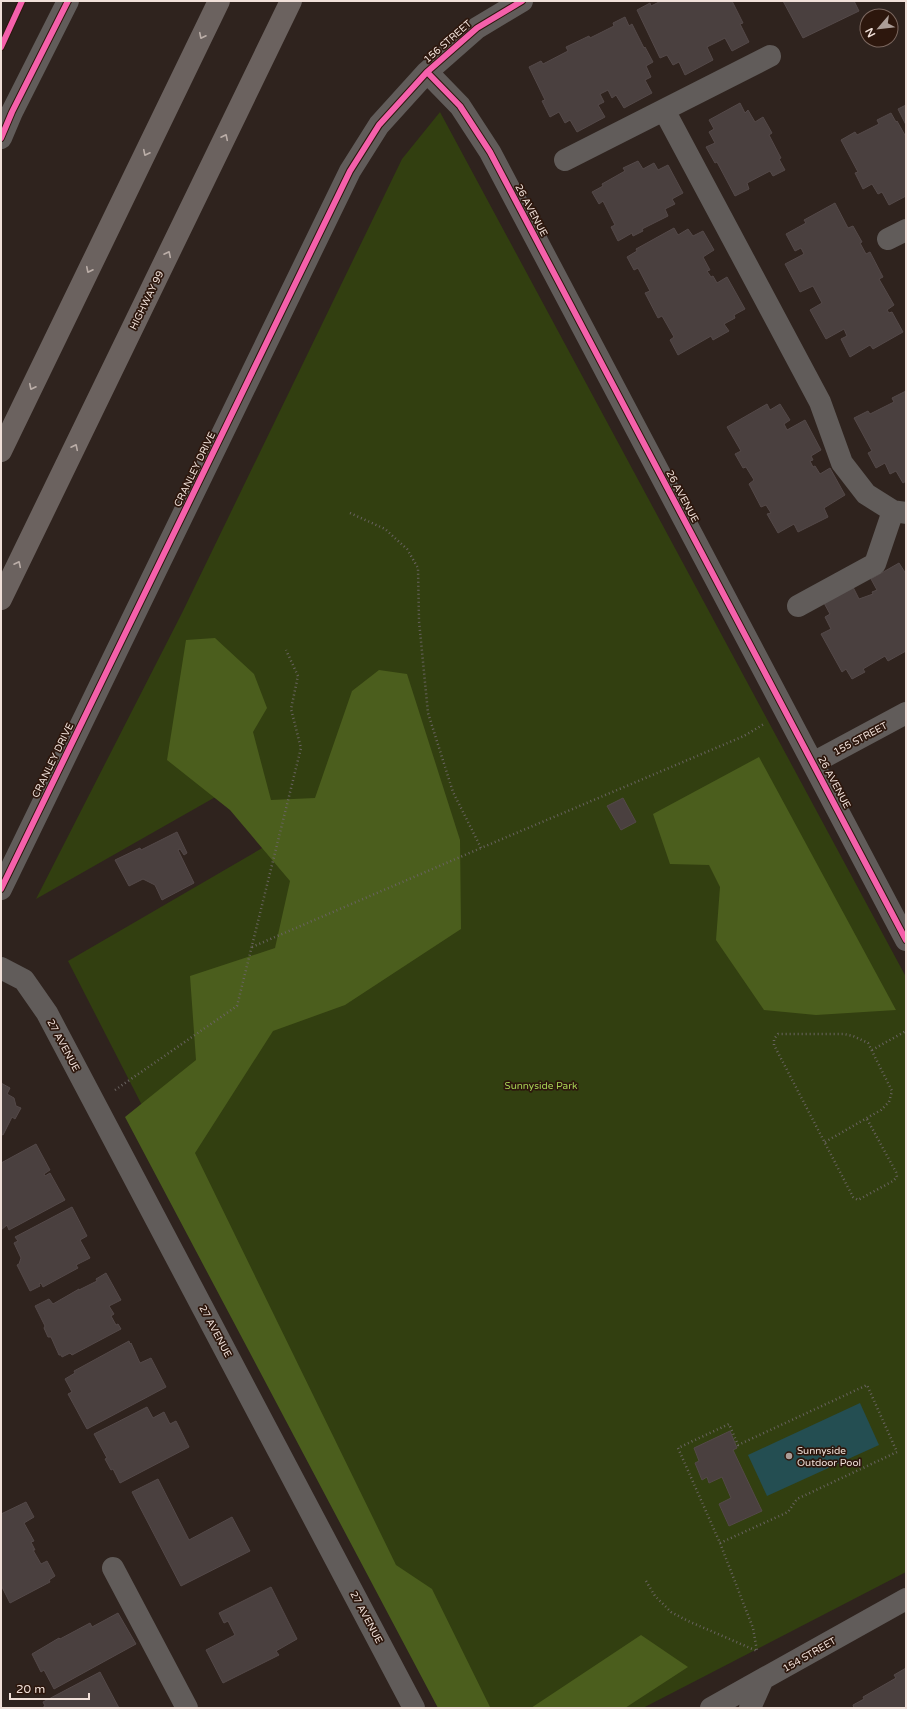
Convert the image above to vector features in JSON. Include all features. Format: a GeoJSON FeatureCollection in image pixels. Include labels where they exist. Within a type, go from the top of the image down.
{"type":"FeatureCollection","features":[{"type":"Feature","properties":{"kind":"highway"},"geometry":{"type":"LineString","coordinates":[[1,451],[219,1]]}},
{"type":"Feature","properties":{"kind":"highway","name":"HIGHWAY 99"},"geometry":{"type":"LineString","coordinates":[[1,599],[291,1]]}},
{"type":"Feature","properties":{"kind":"street"},"geometry":{"type":"LineString","coordinates":[[1,138],[12,112],[68,1]]}},
{"type":"Feature","properties":{"kind":"street","name":"156 STREET"},"geometry":{"type":"LineString","coordinates":[[427,72],[476,28],[522,1]]}},
{"type":"Feature","properties":{"kind":"street"},"geometry":{"type":"LineString","coordinates":[[565,160],[770,56]]}},
{"type":"Feature","properties":{"kind":"street","name":"26 AVENUE"},"geometry":{"type":"LineString","coordinates":[[427,72],[460,106],[490,152],[906,940]]}},
{"type":"Feature","properties":{"kind":"street","name":"CRANLEY DRIVE"},"geometry":{"type":"LineString","coordinates":[[1,889],[350,171],[378,125],[427,72]]}},
{"type":"Feature","properties":{"kind":"street"},"geometry":{"type":"LineString","coordinates":[[664,110],[820,402],[842,463],[866,494],[900,512],[875,564],[798,606]]}},
{"type":"Feature","properties":{"kind":"street","name":"155 STREET"},"geometry":{"type":"LineString","coordinates":[[813,763],[906,713]]}},
{"type":"Feature","properties":{"kind":"street","name":"27 AVENUE"},"geometry":{"type":"LineString","coordinates":[[1,968],[24,980],[48,1013],[414,1708]]}},
{"type":"Feature","properties":{"kind":"street"},"geometry":{"type":"LineString","coordinates":[[113,1568],[187,1708]]}},
{"type":"Feature","properties":{"kind":"street","name":"154 STREET"},"geometry":{"type":"LineString","coordinates":[[711,1708],[762,1681],[906,1599]]}},
{"type":"Feature","properties":{"kind":"street"},"geometry":{"type":"LineString","coordinates":[[750,1708],[762,1681]]}},
{"type":"Feature","properties":{"kind":"path"},"geometry":{"type":"LineString","coordinates":[[350,513],[384,529],[407,549],[418,568],[420,621],[428,713],[453,792],[481,848]]}},
{"type":"Feature","properties":{"kind":"path"},"geometry":{"type":"LineString","coordinates":[[113,1091],[237,1006],[301,748],[291,709],[298,676],[286,650]]}},
{"type":"Feature","properties":{"kind":"path"},"geometry":{"type":"LineString","coordinates":[[252,947],[744,736],[785,712]]}},
{"type":"Feature","properties":{"kind":"path"},"geometry":{"type":"LineString","coordinates":[[872,1050],[906,1031]]}},
{"type":"Feature","properties":{"kind":"path"},"geometry":{"type":"LineString","coordinates":[[825,1142],[867,1118],[881,1110],[889,1102],[892,1091],[868,1043],[853,1036],[844,1034],[778,1034],[774,1039],[774,1045],[853,1197],[860,1200],[893,1181],[897,1177],[896,1172],[867,1118]]}},
{"type":"Feature","properties":{"kind":"path"},"geometry":{"type":"LineString","coordinates":[[646,1581],[655,1596],[670,1612],[757,1651],[753,1628],[720,1543],[678,1448],[729,1424],[738,1445],[867,1385],[897,1452],[797,1499],[788,1512],[720,1543]]}},
{"type":"Feature","properties":{"kind":"green space","name":"Sunnyside Park"},"geometry":{"type":"Polygon","coordinates":[[[440,112],[906,977],[906,1572],[643,1708],[451,1708],[68,961],[264,847],[233,787],[36,899],[182,613],[402,159],[440,112]]]}},
{"type":"Feature","properties":{"kind":"green space"},"geometry":{"type":"Polygon","coordinates":[[[215,638],[254,674],[267,708],[253,732],[271,800],[315,798],[352,691],[379,670],[407,674],[460,840],[461,929],[345,1005],[273,1031],[195,1153],[396,1565],[432,1589],[490,1707],[516,1708],[438,1708],[125,1117],[196,1060],[190,976],[275,948],[290,881],[230,810],[167,760],[186,640],[215,638]]]}},
{"type":"Feature","properties":{"kind":"green space"},"geometry":{"type":"Polygon","coordinates":[[[759,757],[896,1010],[816,1015],[764,1010],[716,940],[720,887],[709,865],[670,864],[653,814],[759,757]]]}},
{"type":"Feature","properties":{"kind":"green space"},"geometry":{"type":"Polygon","coordinates":[[[641,1635],[688,1667],[625,1708],[531,1708],[641,1635]]]}},
{"type":"Feature","properties":{"kind":"water"},"geometry":{"type":"Polygon","coordinates":[[[860,1403],[879,1445],[767,1496],[748,1455],[860,1403]]]}},
{"type":"Feature","properties":{"kind":"building"},"geometry":{"type":"Polygon","coordinates":[[[661,1],[732,1],[743,23],[740,24],[749,42],[732,51],[725,38],[707,47],[713,60],[685,75],[679,62],[673,65],[667,55],[660,58],[637,10],[650,3],[651,6],[661,1]]]}},
{"type":"Feature","properties":{"kind":"building"},"geometry":{"type":"Polygon","coordinates":[[[783,1],[854,1],[859,11],[803,38],[783,1]]]}},
{"type":"Feature","properties":{"kind":"building"},"geometry":{"type":"Polygon","coordinates":[[[625,17],[629,26],[632,24],[653,62],[646,66],[651,77],[645,80],[652,93],[624,108],[616,95],[612,98],[608,90],[600,94],[604,102],[598,105],[605,117],[577,132],[570,120],[565,123],[559,112],[550,117],[542,101],[545,100],[529,67],[541,61],[543,64],[568,51],[566,47],[589,36],[590,38],[614,26],[613,23],[625,17]]]}},
{"type":"Feature","properties":{"kind":"building"},"geometry":{"type":"Polygon","coordinates":[[[740,103],[745,113],[748,110],[755,122],[763,117],[772,133],[769,135],[781,158],[779,159],[785,170],[773,176],[770,171],[747,183],[749,189],[735,196],[717,162],[715,163],[706,147],[715,143],[709,132],[714,129],[709,120],[740,103]]]}},
{"type":"Feature","properties":{"kind":"building"},"geometry":{"type":"Polygon","coordinates":[[[906,105],[906,125],[898,109],[906,105]]]}},
{"type":"Feature","properties":{"kind":"building"},"geometry":{"type":"Polygon","coordinates":[[[891,113],[906,137],[906,196],[889,205],[882,192],[878,194],[872,184],[863,189],[855,173],[858,172],[841,140],[855,132],[857,135],[879,124],[877,120],[891,113]]]}},
{"type":"Feature","properties":{"kind":"building"},"geometry":{"type":"Polygon","coordinates":[[[638,161],[643,169],[654,163],[658,170],[668,165],[683,193],[672,199],[675,204],[665,209],[668,216],[642,229],[643,231],[633,236],[632,233],[618,241],[611,227],[615,225],[603,201],[599,204],[592,192],[603,186],[602,184],[625,171],[623,168],[638,161]]]}},
{"type":"Feature","properties":{"kind":"building"},"geometry":{"type":"Polygon","coordinates":[[[835,203],[848,228],[853,226],[862,242],[860,243],[866,254],[870,252],[883,277],[879,279],[894,305],[887,310],[889,313],[892,312],[903,332],[873,349],[870,345],[850,357],[841,339],[847,336],[844,329],[826,339],[810,310],[822,303],[813,286],[800,292],[785,264],[804,254],[801,248],[795,251],[786,234],[806,223],[804,220],[835,203]]]}},
{"type":"Feature","properties":{"kind":"building"},"geometry":{"type":"Polygon","coordinates":[[[674,228],[678,235],[688,229],[693,236],[703,231],[714,250],[703,257],[710,270],[707,271],[711,277],[713,276],[717,283],[727,277],[745,309],[734,315],[735,318],[724,324],[729,331],[713,340],[711,336],[678,355],[670,340],[674,337],[662,316],[658,318],[645,293],[650,291],[638,268],[634,270],[627,257],[637,251],[636,249],[674,228]]]}},
{"type":"Feature","properties":{"kind":"building"},"geometry":{"type":"Polygon","coordinates":[[[906,391],[906,481],[903,483],[896,471],[890,474],[885,463],[876,468],[868,453],[872,451],[854,418],[868,411],[870,414],[894,402],[892,398],[906,391]]]}},
{"type":"Feature","properties":{"kind":"building"},"geometry":{"type":"Polygon","coordinates":[[[767,404],[770,410],[780,404],[790,420],[784,424],[787,430],[805,420],[821,450],[811,456],[813,460],[810,461],[813,467],[815,466],[820,474],[830,468],[845,495],[824,508],[828,517],[798,532],[794,524],[778,533],[767,514],[771,513],[766,505],[761,507],[749,484],[754,480],[746,467],[743,468],[735,454],[741,451],[727,427],[767,404]]]}},
{"type":"Feature","properties":{"kind":"building"},"geometry":{"type":"Polygon","coordinates":[[[899,563],[906,574],[906,651],[888,661],[885,656],[863,669],[865,672],[852,679],[846,669],[842,672],[821,634],[831,629],[825,617],[830,614],[824,603],[853,587],[859,599],[873,594],[872,592],[877,590],[871,579],[899,563]]]}},
{"type":"Feature","properties":{"kind":"building"},"geometry":{"type":"Polygon","coordinates":[[[623,798],[636,822],[621,830],[607,806],[623,798]]]}},
{"type":"Feature","properties":{"kind":"building"},"geometry":{"type":"Polygon","coordinates":[[[177,832],[187,853],[184,855],[180,849],[178,850],[194,883],[162,900],[155,885],[143,879],[129,886],[115,860],[140,848],[141,850],[177,832]]]}},
{"type":"Feature","properties":{"kind":"building"},"geometry":{"type":"Polygon","coordinates":[[[1,1083],[10,1088],[7,1094],[14,1098],[16,1106],[21,1108],[15,1119],[12,1117],[3,1135],[1,1134],[1,1083]]]}},
{"type":"Feature","properties":{"kind":"building"},"geometry":{"type":"Polygon","coordinates":[[[36,1144],[50,1170],[44,1174],[45,1176],[50,1173],[65,1200],[9,1230],[7,1225],[1,1230],[1,1163],[36,1144]]]}},
{"type":"Feature","properties":{"kind":"building"},"geometry":{"type":"Polygon","coordinates":[[[72,1207],[87,1236],[80,1240],[90,1258],[76,1265],[78,1268],[43,1287],[41,1283],[39,1284],[40,1286],[30,1291],[17,1265],[19,1264],[21,1258],[14,1243],[18,1241],[15,1237],[72,1207]]]}},
{"type":"Feature","properties":{"kind":"building"},"geometry":{"type":"Polygon","coordinates":[[[106,1273],[121,1300],[109,1306],[114,1314],[111,1316],[116,1325],[118,1324],[121,1329],[72,1355],[70,1353],[62,1357],[59,1355],[51,1337],[48,1337],[44,1328],[45,1326],[35,1306],[49,1299],[53,1304],[79,1289],[97,1281],[96,1279],[106,1273]]]}},
{"type":"Feature","properties":{"kind":"building"},"geometry":{"type":"Polygon","coordinates":[[[129,1341],[140,1363],[151,1358],[166,1387],[87,1429],[68,1394],[72,1392],[65,1379],[75,1373],[74,1371],[129,1341]]]}},
{"type":"Feature","properties":{"kind":"building"},"geometry":{"type":"Polygon","coordinates":[[[147,1407],[153,1418],[164,1412],[170,1424],[176,1421],[189,1447],[120,1483],[113,1469],[111,1470],[105,1459],[107,1458],[94,1434],[147,1407]]]}},
{"type":"Feature","properties":{"kind":"building"},"geometry":{"type":"Polygon","coordinates":[[[730,1431],[737,1448],[733,1450],[762,1511],[729,1526],[719,1504],[731,1498],[722,1477],[709,1483],[707,1477],[702,1480],[695,1463],[699,1461],[694,1448],[730,1431]]]}},
{"type":"Feature","properties":{"kind":"building"},"geometry":{"type":"Polygon","coordinates":[[[158,1479],[189,1540],[232,1517],[250,1551],[181,1586],[132,1492],[158,1479]]]}},
{"type":"Feature","properties":{"kind":"building"},"geometry":{"type":"Polygon","coordinates":[[[26,1502],[34,1517],[24,1523],[34,1541],[31,1542],[35,1550],[33,1550],[41,1564],[47,1561],[55,1576],[49,1580],[50,1582],[10,1603],[1,1585],[1,1514],[26,1502]]]}},
{"type":"Feature","properties":{"kind":"building"},"geometry":{"type":"Polygon","coordinates":[[[271,1587],[297,1639],[276,1651],[279,1655],[223,1683],[206,1650],[235,1635],[228,1621],[224,1623],[219,1613],[271,1587]]]}},
{"type":"Feature","properties":{"kind":"building"},"geometry":{"type":"Polygon","coordinates":[[[118,1613],[136,1644],[54,1689],[44,1670],[41,1672],[32,1654],[59,1638],[60,1639],[90,1623],[92,1627],[118,1613]]]}},
{"type":"Feature","properties":{"kind":"building"},"geometry":{"type":"Polygon","coordinates":[[[906,1668],[906,1708],[854,1708],[853,1705],[864,1699],[863,1697],[896,1678],[894,1675],[906,1668]]]}},
{"type":"Feature","properties":{"kind":"building"},"geometry":{"type":"Polygon","coordinates":[[[100,1672],[119,1708],[42,1708],[45,1706],[43,1702],[100,1672]]]}},
{"type":"Feature","properties":{"kind":"cycle path"},"geometry":{"type":"LineString","coordinates":[[1,47],[22,1]]}},
{"type":"Feature","properties":{"kind":"cycle path"},"geometry":{"type":"LineString","coordinates":[[1,138],[12,112],[68,1]]}},
{"type":"Feature","properties":{"kind":"cycle path"},"geometry":{"type":"LineString","coordinates":[[1,889],[350,171],[379,125],[427,72],[477,28],[522,1]]}},
{"type":"Feature","properties":{"kind":"cycle path"},"geometry":{"type":"LineString","coordinates":[[427,72],[460,106],[490,152],[906,940]]}},
{"type":"Feature","properties":{"kind":"place","name":"Sunnyside Outdoor Pool"},"geometry":{"type":"Point","coordinates":[789,1456]}}]}
